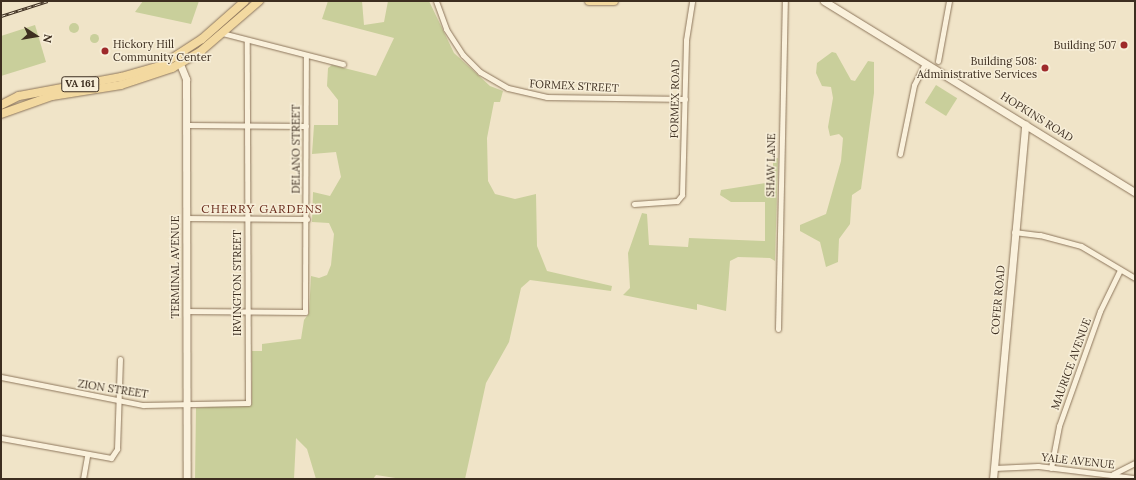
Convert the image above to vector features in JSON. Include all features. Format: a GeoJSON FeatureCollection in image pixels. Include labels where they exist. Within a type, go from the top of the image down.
{"type":"FeatureCollection","features":[{"type":"Feature","properties":{"kind":"main road","name":"VA 161"},"geometry":{"type":"LineString","coordinates":[[1,105],[19,96],[142,72],[179,60],[245,1]]}},
{"type":"Feature","properties":{"kind":"main road","name":"VA 161"},"geometry":{"type":"LineString","coordinates":[[1,114],[22,104],[103,88],[153,76],[222,33],[259,1]]}},
{"type":"Feature","properties":{"kind":"main road"},"geometry":{"type":"LineString","coordinates":[[589,1],[614,1]]}},
{"type":"Feature","properties":{"kind":"main road"},"geometry":{"type":"LineString","coordinates":[[90,82],[103,88]]}},
{"type":"Feature","properties":{"kind":"street","name":"FORMEX STREET"},"geometry":{"type":"LineString","coordinates":[[436,1],[446,29],[463,55],[480,72],[508,88],[547,96],[685,99]]}},
{"type":"Feature","properties":{"kind":"street","name":"FORMEX ROAD"},"geometry":{"type":"LineString","coordinates":[[634,204],[677,201],[682,197],[687,33],[692,1]]}},
{"type":"Feature","properties":{"kind":"street","name":"SHAW LANE"},"geometry":{"type":"LineString","coordinates":[[778,329],[785,1]]}},
{"type":"Feature","properties":{"kind":"street","name":"HOPKINS ROAD"},"geometry":{"type":"LineString","coordinates":[[824,1],[924,65],[1025,124],[1135,192]]}},
{"type":"Feature","properties":{"kind":"street"},"geometry":{"type":"LineString","coordinates":[[938,62],[949,1]]}},
{"type":"Feature","properties":{"kind":"street"},"geometry":{"type":"LineString","coordinates":[[222,33],[247,42],[306,57],[343,64]]}},
{"type":"Feature","properties":{"kind":"street","name":"IRVINGTON STREET"},"geometry":{"type":"LineString","coordinates":[[247,42],[248,403]]}},
{"type":"Feature","properties":{"kind":"street","name":"DELANO STREET"},"geometry":{"type":"LineString","coordinates":[[247,311],[305,312],[306,57]]}},
{"type":"Feature","properties":{"kind":"street","name":"TERMINAL AVENUE"},"geometry":{"type":"LineString","coordinates":[[179,60],[186,79],[187,125],[187,479]]}},
{"type":"Feature","properties":{"kind":"street"},"geometry":{"type":"LineString","coordinates":[[900,154],[916,78],[924,65]]}},
{"type":"Feature","properties":{"kind":"street"},"geometry":{"type":"LineString","coordinates":[[19,96],[22,104]]}},
{"type":"Feature","properties":{"kind":"street","name":"COFER ROAD"},"geometry":{"type":"LineString","coordinates":[[993,479],[1014,232],[1025,124]]}},
{"type":"Feature","properties":{"kind":"street"},"geometry":{"type":"LineString","coordinates":[[187,125],[306,126]]}},
{"type":"Feature","properties":{"kind":"street"},"geometry":{"type":"LineString","coordinates":[[186,218],[306,219]]}},
{"type":"Feature","properties":{"kind":"street"},"geometry":{"type":"LineString","coordinates":[[1014,232],[1040,235],[1080,246],[1135,278]]}},
{"type":"Feature","properties":{"kind":"street","name":"MAURICE AVENUE"},"geometry":{"type":"LineString","coordinates":[[1051,468],[1062,418],[1100,311],[1120,270]]}},
{"type":"Feature","properties":{"kind":"street"},"geometry":{"type":"LineString","coordinates":[[186,312],[247,311]]}},
{"type":"Feature","properties":{"kind":"street"},"geometry":{"type":"LineString","coordinates":[[1,438],[108,459],[116,453],[120,360]]}},
{"type":"Feature","properties":{"kind":"street","name":"ZION STREET"},"geometry":{"type":"LineString","coordinates":[[1,377],[118,402],[186,405],[248,403]]}},
{"type":"Feature","properties":{"kind":"street"},"geometry":{"type":"LineString","coordinates":[[83,479],[87,456]]}},
{"type":"Feature","properties":{"kind":"street"},"geometry":{"type":"LineString","coordinates":[[1110,475],[1135,463]]}},
{"type":"Feature","properties":{"kind":"street","name":"YALE AVENUE"},"geometry":{"type":"LineString","coordinates":[[994,468],[1051,468],[1135,478]]}},
{"type":"Feature","properties":{"kind":"green space"},"geometry":{"type":"Polygon","coordinates":[[[143,1],[199,1],[191,24],[135,12],[143,1]]]}},
{"type":"Feature","properties":{"kind":"green space"},"geometry":{"type":"Polygon","coordinates":[[[328,1],[362,1],[364,25],[384,22],[388,1],[429,1],[454,53],[490,86],[503,91],[500,102],[494,102],[487,138],[488,181],[495,194],[515,199],[536,194],[537,246],[547,271],[612,286],[611,291],[530,280],[521,288],[509,342],[486,383],[465,479],[402,479],[376,475],[373,479],[316,479],[307,449],[296,438],[294,479],[195,479],[196,408],[252,404],[252,351],[262,351],[262,344],[301,339],[304,320],[309,313],[311,276],[319,278],[327,275],[331,265],[334,234],[329,223],[312,222],[313,192],[330,196],[341,177],[336,152],[312,154],[314,125],[338,125],[338,100],[327,86],[328,68],[332,65],[376,76],[394,38],[322,19],[328,1]]]}},
{"type":"Feature","properties":{"kind":"green space"},"geometry":{"type":"Polygon","coordinates":[[[72,23],[76,23],[78,24],[78,32],[72,33],[69,30],[69,26],[72,23]]]}},
{"type":"Feature","properties":{"kind":"green space"},"geometry":{"type":"Polygon","coordinates":[[[35,25],[46,62],[1,76],[1,36],[35,25]]]}},
{"type":"Feature","properties":{"kind":"green space"},"geometry":{"type":"Polygon","coordinates":[[[92,34],[96,34],[98,38],[96,42],[92,42],[90,40],[90,36],[92,34]]]}},
{"type":"Feature","properties":{"kind":"green space"},"geometry":{"type":"Polygon","coordinates":[[[832,52],[836,53],[851,80],[855,81],[868,61],[874,62],[874,93],[861,189],[852,195],[850,224],[839,239],[838,262],[826,267],[820,242],[800,231],[800,225],[826,214],[841,161],[843,138],[839,134],[830,136],[828,127],[833,98],[831,87],[822,86],[816,73],[817,63],[832,52]]]}},
{"type":"Feature","properties":{"kind":"green space"},"geometry":{"type":"Polygon","coordinates":[[[936,85],[957,98],[946,116],[925,103],[936,85]]]}},
{"type":"Feature","properties":{"kind":"green space"},"geometry":{"type":"Polygon","coordinates":[[[778,158],[775,261],[770,258],[738,257],[730,261],[726,311],[697,304],[697,310],[623,295],[630,288],[628,253],[642,213],[647,214],[649,245],[688,247],[689,238],[765,241],[765,202],[731,202],[720,195],[721,190],[766,183],[773,176],[773,159],[778,158]]]}},
{"type":"Feature","properties":{"kind":"railway"},"geometry":{"type":"LineString","coordinates":[[1,16],[48,1]]}},
{"type":"Feature","properties":{"kind":"place","name":"Building 507"},"geometry":{"type":"Point","coordinates":[1124,45]}},
{"type":"Feature","properties":{"kind":"place","name":"Hickory Hill Community Center"},"geometry":{"type":"Point","coordinates":[105,51]}},
{"type":"Feature","properties":{"kind":"place","name":"Building 508: Administrative Services"},"geometry":{"type":"Point","coordinates":[1045,68]}},
{"type":"Feature","properties":{"kind":"district","name":"CHERRY GARDENS"},"geometry":{"type":"Point","coordinates":[262,209]}}]}
